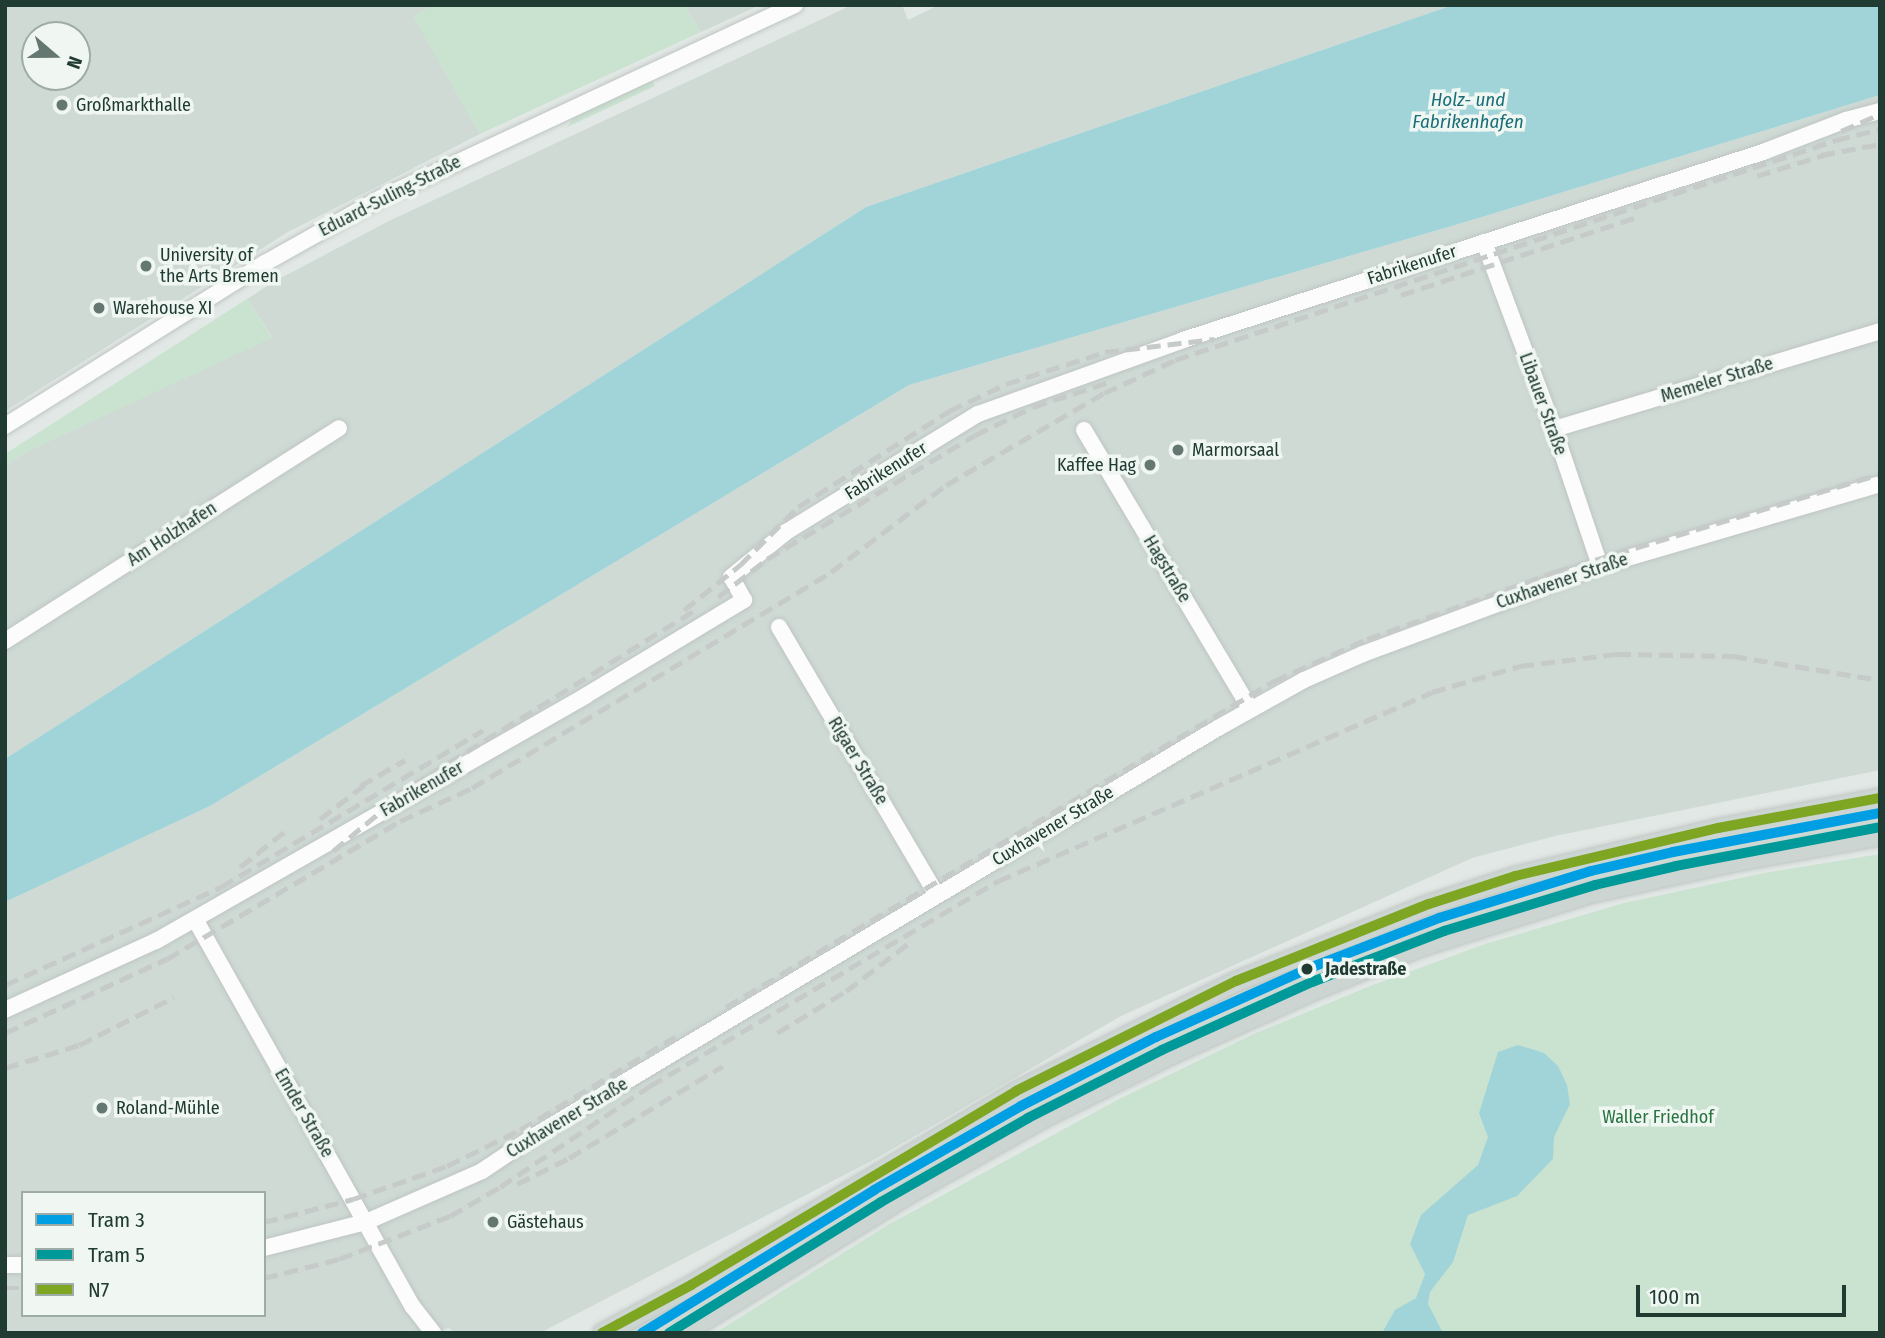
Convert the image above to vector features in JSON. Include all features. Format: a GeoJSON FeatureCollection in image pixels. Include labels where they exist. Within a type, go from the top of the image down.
{"type":"FeatureCollection","features":[{"type":"Feature","properties":{"kind":"main road"},"geometry":{"type":"LineString","coordinates":[[602,1333],[691,1285],[1016,1091],[1236,981],[1429,904],[1515,876],[1718,828],[1880,799]]}},
{"type":"Feature","properties":{"kind":"main road"},"geometry":{"type":"LineString","coordinates":[[683,1333],[907,1194],[1040,1119],[1175,1052],[1315,989],[1422,947],[1588,893],[1736,861],[1880,835]]}},
{"type":"Feature","properties":{"kind":"street","name":"Eduard-Suling-Straße"},"geometry":{"type":"LineString","coordinates":[[5,426],[265,263],[382,198],[795,5]]}},
{"type":"Feature","properties":{"kind":"street","name":"Fabrikenufer"},"geometry":{"type":"LineString","coordinates":[[5,1010],[156,941],[585,696],[744,600],[731,577],[786,532],[978,414],[1182,340],[1880,111]]}},
{"type":"Feature","properties":{"kind":"street","name":"Libauer Straße"},"geometry":{"type":"LineString","coordinates":[[1484,242],[1554,429],[1600,566]]}},
{"type":"Feature","properties":{"kind":"street","name":"Memeler Straße"},"geometry":{"type":"LineString","coordinates":[[1554,429],[1880,331]]}},
{"type":"Feature","properties":{"kind":"street","name":"Am Holzhafen"},"geometry":{"type":"LineString","coordinates":[[5,641],[339,428]]}},
{"type":"Feature","properties":{"kind":"street","name":"Hagstraße"},"geometry":{"type":"LineString","coordinates":[[1084,430],[1250,708]]}},
{"type":"Feature","properties":{"kind":"street","name":"Cuxhavener Straße"},"geometry":{"type":"LineString","coordinates":[[266,1247],[366,1222],[482,1171],[536,1135],[1250,708],[1363,654],[1600,566],[1880,484]]}},
{"type":"Feature","properties":{"kind":"street","name":"Rigaer Straße"},"geometry":{"type":"LineString","coordinates":[[779,626],[937,895]]}},
{"type":"Feature","properties":{"kind":"street","name":"Emder Straße"},"geometry":{"type":"LineString","coordinates":[[195,919],[413,1307],[433,1333]]}},
{"type":"Feature","properties":{"kind":"street","name":"Emder Straße"},"geometry":{"type":"LineString","coordinates":[[413,1307],[420,1333]]}},
{"type":"Feature","properties":{"kind":"shaded area"},"geometry":{"type":"Polygon","coordinates":[[[5,5],[435,5],[414,17],[480,134],[288,232],[5,411],[5,5]]]}},
{"type":"Feature","properties":{"kind":"shaded area"},"geometry":{"type":"Polygon","coordinates":[[[684,5],[760,5],[701,32],[684,5]]]}},
{"type":"Feature","properties":{"kind":"shaded area"},"geometry":{"type":"Polygon","coordinates":[[[852,5],[902,5],[908,20],[939,5],[1453,5],[866,207],[5,759],[5,466],[24,453],[272,337],[247,299],[275,281],[391,220],[852,5]]]}},
{"type":"Feature","properties":{"kind":"shaded area"},"geometry":{"type":"Polygon","coordinates":[[[1880,95],[1880,770],[1555,836],[1472,858],[1121,1016],[877,1158],[540,1333],[454,1333],[449,1328],[433,1333],[5,1333],[5,902],[210,806],[909,385],[1472,220],[1880,95]]]}},
{"type":"Feature","properties":{"kind":"shaded area"},"geometry":{"type":"Polygon","coordinates":[[[1880,806],[1880,827],[1377,956],[806,1247],[668,1333],[626,1333],[1060,1075],[1263,977],[1459,901],[1633,853],[1880,806]]]}},
{"type":"Feature","properties":{"kind":"green space"},"geometry":{"type":"Polygon","coordinates":[[[435,5],[684,5],[701,32],[480,134],[413,16],[435,5]]]}},
{"type":"Feature","properties":{"kind":"green space"},"geometry":{"type":"Polygon","coordinates":[[[652,80],[655,86],[567,127],[574,117],[652,80]]]}},
{"type":"Feature","properties":{"kind":"green space"},"geometry":{"type":"Polygon","coordinates":[[[247,299],[272,338],[24,453],[5,466],[5,454],[247,299]]]}},
{"type":"Feature","properties":{"kind":"green space","name":"Waller Friedhof"},"geometry":{"type":"Polygon","coordinates":[[[1880,854],[1880,1333],[715,1333],[888,1225],[1119,1099],[1254,1034],[1370,986],[1485,944],[1624,903],[1764,873],[1880,854]]]}},
{"type":"Feature","properties":{"kind":"water","name":"Holz- und Fabrikenhafen"},"geometry":{"type":"Polygon","coordinates":[[[1453,5],[1880,5],[1880,95],[1472,220],[909,385],[210,806],[5,902],[5,759],[866,207],[1453,5]]]}},
{"type":"Feature","properties":{"kind":"water"},"geometry":{"type":"Polygon","coordinates":[[[1518,1045],[1544,1053],[1558,1066],[1567,1085],[1570,1104],[1554,1137],[1553,1159],[1517,1196],[1468,1215],[1453,1262],[1430,1292],[1428,1304],[1443,1333],[1382,1333],[1395,1310],[1416,1298],[1425,1274],[1410,1244],[1421,1215],[1478,1165],[1488,1137],[1479,1113],[1498,1052],[1518,1045]]]}},
{"type":"Feature","properties":{"kind":"railway"},"geometry":{"type":"LineString","coordinates":[[1841,131],[1880,114]]}},
{"type":"Feature","properties":{"kind":"railway"},"geometry":{"type":"LineString","coordinates":[[5,1033],[167,959],[400,821],[472,788],[831,572],[946,485],[1104,393],[1175,360],[1836,140],[1880,129]]}},
{"type":"Feature","properties":{"kind":"railway"},"geometry":{"type":"LineString","coordinates":[[1821,155],[1880,144]]}},
{"type":"Feature","properties":{"kind":"railway"},"geometry":{"type":"LineString","coordinates":[[1757,176],[1830,153]]}},
{"type":"Feature","properties":{"kind":"railway"},"geometry":{"type":"LineString","coordinates":[[1401,295],[1634,218]]}},
{"type":"Feature","properties":{"kind":"railway"},"geometry":{"type":"LineString","coordinates":[[684,610],[740,565],[798,507],[949,411],[1006,384],[1105,352],[1214,339]]}},
{"type":"Feature","properties":{"kind":"railway"},"geometry":{"type":"LineString","coordinates":[[718,597],[767,559],[975,435],[1033,407],[1112,381]]}},
{"type":"Feature","properties":{"kind":"railway"},"geometry":{"type":"LineString","coordinates":[[726,1007],[1274,681],[1367,639],[1555,572],[1880,474]]}},
{"type":"Feature","properties":{"kind":"railway"},"geometry":{"type":"LineString","coordinates":[[333,851],[413,785],[697,609]]}},
{"type":"Feature","properties":{"kind":"railway"},"geometry":{"type":"LineString","coordinates":[[266,1277],[339,1259],[450,1216],[500,1187],[650,1086],[998,881],[1432,692],[1520,666],[1617,654],[1733,656],[1880,680]]}},
{"type":"Feature","properties":{"kind":"railway"},"geometry":{"type":"LineString","coordinates":[[5,985],[221,887],[483,730]]}},
{"type":"Feature","properties":{"kind":"railway"},"geometry":{"type":"LineString","coordinates":[[360,786],[405,760]]}},
{"type":"Feature","properties":{"kind":"railway"},"geometry":{"type":"LineString","coordinates":[[320,819],[368,782]]}},
{"type":"Feature","properties":{"kind":"railway"},"geometry":{"type":"LineString","coordinates":[[240,867],[284,832]]}},
{"type":"Feature","properties":{"kind":"railway"},"geometry":{"type":"LineString","coordinates":[[777,1033],[846,991],[909,943]]}},
{"type":"Feature","properties":{"kind":"railway"},"geometry":{"type":"LineString","coordinates":[[5,1068],[79,1045],[174,997]]}},
{"type":"Feature","properties":{"kind":"railway"},"geometry":{"type":"LineString","coordinates":[[266,1221],[353,1199],[447,1166],[520,1130],[675,1037]]}},
{"type":"Feature","properties":{"kind":"railway"},"geometry":{"type":"LineString","coordinates":[[517,1184],[569,1158],[723,1066]]}},
{"type":"Feature","properties":{"kind":"railway"},"geometry":{"type":"LineString","coordinates":[[5,1288],[21,1288]]}},
{"type":"Feature","properties":{"kind":"tram line","name":"3"},"geometry":{"type":"LineString","coordinates":[[642,1333],[874,1190],[1021,1106],[1156,1037],[1307,969],[1439,918],[1591,871],[1673,852],[1880,813]]}},
{"type":"Feature","properties":{"kind":"tram line","name":"5"},"geometry":{"type":"LineString","coordinates":[[669,1333],[881,1202],[1028,1118],[1162,1050],[1312,982],[1444,931],[1595,885],[1676,866],[1880,827]]}},
{"type":"Feature","properties":{"kind":"transit line","name":"N7"},"geometry":{"type":"LineString","coordinates":[[602,1333],[691,1285],[1016,1091],[1236,981],[1429,904],[1515,876],[1718,828],[1880,798]]}},
{"type":"Feature","properties":{"kind":"place","name":"Großmarkthalle"},"geometry":{"type":"Point","coordinates":[62,105]}},
{"type":"Feature","properties":{"kind":"place","name":"University of the Arts Bremen"},"geometry":{"type":"Point","coordinates":[146,266]}},
{"type":"Feature","properties":{"kind":"place","name":"Warehouse XI"},"geometry":{"type":"Point","coordinates":[99,308]}},
{"type":"Feature","properties":{"kind":"place","name":"Marmorsaal"},"geometry":{"type":"Point","coordinates":[1178,450]}},
{"type":"Feature","properties":{"kind":"place","name":"Kaffee Hag"},"geometry":{"type":"Point","coordinates":[1150,465]}},
{"type":"Feature","properties":{"kind":"place","name":"Jadestraße"},"geometry":{"type":"Point","coordinates":[1307,969]}},
{"type":"Feature","properties":{"kind":"place","name":"Roland-Mühle"},"geometry":{"type":"Point","coordinates":[102,1108]}},
{"type":"Feature","properties":{"kind":"place","name":"Gästehaus"},"geometry":{"type":"Point","coordinates":[493,1222]}}]}
